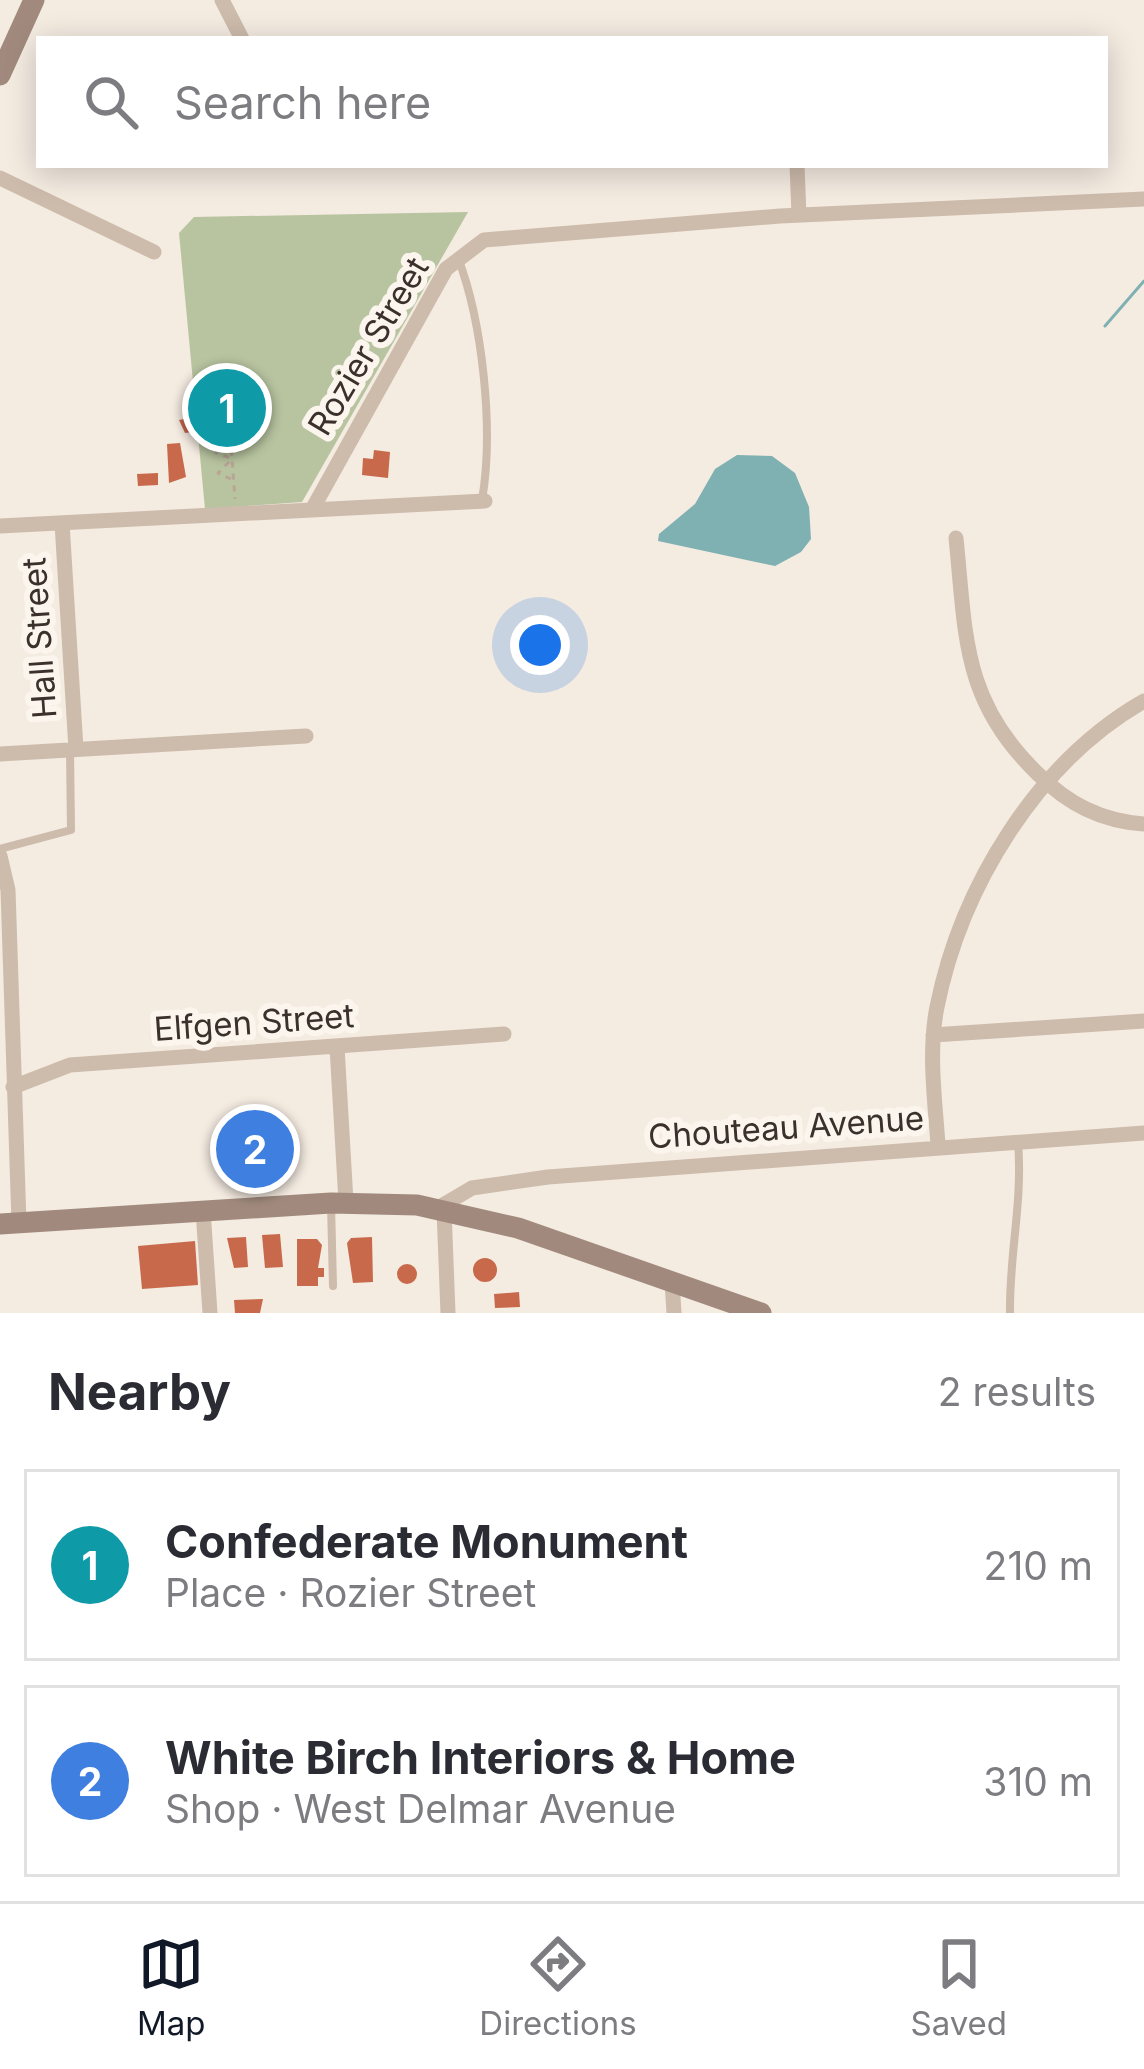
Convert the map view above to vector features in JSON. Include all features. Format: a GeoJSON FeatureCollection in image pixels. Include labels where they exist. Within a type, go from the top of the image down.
{"type":"FeatureCollection","features":[{"type":"Feature","properties":{"kind":"street"},"geometry":{"type":"LineString","coordinates":[[0,75],[34,0]]}},
{"type":"Feature","properties":{"kind":"street"},"geometry":{"type":"LineString","coordinates":[[222,0],[240,36]]}},
{"type":"Feature","properties":{"kind":"street"},"geometry":{"type":"LineString","coordinates":[[796,168],[799,215]]}},
{"type":"Feature","properties":{"kind":"street"},"geometry":{"type":"LineString","coordinates":[[0,178],[154,252]]}},
{"type":"Feature","properties":{"kind":"street","name":"Rozier Street"},"geometry":{"type":"LineString","coordinates":[[313,508],[406,334],[458,256],[497,237],[799,215],[1144,200]]}},
{"type":"Feature","properties":{"kind":"street"},"geometry":{"type":"LineString","coordinates":[[0,526],[483,501]]}},
{"type":"Feature","properties":{"kind":"street","name":"Hall Street"},"geometry":{"type":"LineString","coordinates":[[62,524],[73,750]]}},
{"type":"Feature","properties":{"kind":"street"},"geometry":{"type":"LineString","coordinates":[[956,538],[968,658],[978,695],[1008,745],[1046,783],[1081,808],[1144,824]]}},
{"type":"Feature","properties":{"kind":"street"},"geometry":{"type":"LineString","coordinates":[[938,1145],[933,1034],[944,980],[985,878],[1046,783],[1111,720],[1144,701]]}},
{"type":"Feature","properties":{"kind":"street"},"geometry":{"type":"LineString","coordinates":[[0,754],[306,736]]}},
{"type":"Feature","properties":{"kind":"street"},"geometry":{"type":"LineString","coordinates":[[0,852],[8,890],[10,1223],[339,1202],[441,1209],[539,1234],[761,1313]]}},
{"type":"Feature","properties":{"kind":"street"},"geometry":{"type":"LineString","coordinates":[[933,1034],[1144,1021]]}},
{"type":"Feature","properties":{"kind":"street","name":"Elfgen Street"},"geometry":{"type":"LineString","coordinates":[[7,1087],[70,1065],[504,1034]]}},
{"type":"Feature","properties":{"kind":"street"},"geometry":{"type":"LineString","coordinates":[[337,1046],[339,1202]]}},
{"type":"Feature","properties":{"kind":"street","name":"Chouteau Avenue"},"geometry":{"type":"LineString","coordinates":[[441,1209],[472,1188],[548,1177],[1144,1133]]}},
{"type":"Feature","properties":{"kind":"street"},"geometry":{"type":"LineString","coordinates":[[441,1209],[448,1313]]}},
{"type":"Feature","properties":{"kind":"street"},"geometry":{"type":"LineString","coordinates":[[203,1210],[210,1313]]}},
{"type":"Feature","properties":{"kind":"street"},"geometry":{"type":"LineString","coordinates":[[672,1281],[674,1313]]}},
{"type":"Feature","properties":{"kind":"lane"},"geometry":{"type":"LineString","coordinates":[[458,256],[472,301],[485,420],[483,501]]}},
{"type":"Feature","properties":{"kind":"lane"},"geometry":{"type":"LineString","coordinates":[[0,852],[71,830],[73,750]]}},
{"type":"Feature","properties":{"kind":"lane"},"geometry":{"type":"LineString","coordinates":[[1010,1313],[1010,1269],[1022,1210],[1018,1141]]}},
{"type":"Feature","properties":{"kind":"lane"},"geometry":{"type":"LineString","coordinates":[[332,1286],[339,1202]]}},
{"type":"Feature","properties":{"kind":"path"},"geometry":{"type":"LineString","coordinates":[[230,437],[215,431],[229,421],[236,513]]}},
{"type":"Feature","properties":{"kind":"path"},"geometry":{"type":"LineString","coordinates":[[230,437],[216,450],[232,459]]}},
{"type":"Feature","properties":{"kind":"path"},"geometry":{"type":"LineString","coordinates":[[232,459],[218,469],[233,479]]}},
{"type":"Feature","properties":{"kind":"green space"},"geometry":{"type":"Polygon","coordinates":[[[468,212],[302,502],[205,509],[179,233],[194,217],[468,212]]]}},
{"type":"Feature","properties":{"kind":"water"},"geometry":{"type":"Polygon","coordinates":[[[737,455],[772,456],[795,473],[809,507],[811,539],[801,552],[775,566],[658,541],[659,534],[695,504],[715,469],[737,455]]]}},
{"type":"Feature","properties":{"kind":"building"},"geometry":{"type":"Polygon","coordinates":[[[190,418],[193,432],[185,433],[179,420],[190,418]]]}},
{"type":"Feature","properties":{"kind":"building"},"geometry":{"type":"Polygon","coordinates":[[[180,443],[186,477],[169,483],[167,444],[180,443]]]}},
{"type":"Feature","properties":{"kind":"building"},"geometry":{"type":"Polygon","coordinates":[[[374,450],[390,452],[388,478],[362,475],[363,458],[373,459],[374,450]]]}},
{"type":"Feature","properties":{"kind":"building"},"geometry":{"type":"Polygon","coordinates":[[[158,473],[158,485],[138,486],[137,474],[158,473]]]}},
{"type":"Feature","properties":{"kind":"building"},"geometry":{"type":"Polygon","coordinates":[[[246,1135],[263,1135],[264,1164],[246,1164],[246,1135]]]}},
{"type":"Feature","properties":{"kind":"building"},"geometry":{"type":"Polygon","coordinates":[[[280,1234],[283,1267],[265,1268],[262,1235],[280,1234]]]}},
{"type":"Feature","properties":{"kind":"building"},"geometry":{"type":"Polygon","coordinates":[[[246,1237],[248,1267],[234,1268],[227,1238],[246,1237]]]}},
{"type":"Feature","properties":{"kind":"building"},"geometry":{"type":"Polygon","coordinates":[[[372,1237],[373,1282],[353,1283],[347,1243],[351,1238],[372,1237]]]}},
{"type":"Feature","properties":{"kind":"building"},"geometry":{"type":"Polygon","coordinates":[[[297,1239],[317,1239],[322,1245],[318,1268],[324,1268],[324,1277],[318,1277],[318,1286],[297,1286],[297,1239]]]}},
{"type":"Feature","properties":{"kind":"building"},"geometry":{"type":"Polygon","coordinates":[[[195,1241],[198,1285],[142,1289],[138,1246],[195,1241]]]}},
{"type":"Feature","properties":{"kind":"building"},"geometry":{"type":"Polygon","coordinates":[[[485,1258],[494,1261],[494,1279],[485,1282],[476,1279],[473,1270],[476,1261],[485,1258]]]}},
{"type":"Feature","properties":{"kind":"building"},"geometry":{"type":"Polygon","coordinates":[[[407,1264],[417,1274],[407,1284],[397,1274],[407,1264]]]}},
{"type":"Feature","properties":{"kind":"building"},"geometry":{"type":"Polygon","coordinates":[[[519,1292],[520,1307],[495,1308],[494,1294],[519,1292]]]}},
{"type":"Feature","properties":{"kind":"building"},"geometry":{"type":"Polygon","coordinates":[[[263,1299],[260,1313],[235,1313],[234,1300],[263,1299]]]}},
{"type":"Feature","properties":{"kind":"waterway"},"geometry":{"type":"LineString","coordinates":[[1105,326],[1144,281]]}},
{"type":"Feature","properties":{"kind":"place","name":"Confederate Monument"},"geometry":{"type":"Point","coordinates":[227,408]}},
{"type":"Feature","properties":{"kind":"place","name":"White Birch Interiors & Home"},"geometry":{"type":"Point","coordinates":[255,1149]}}]}
